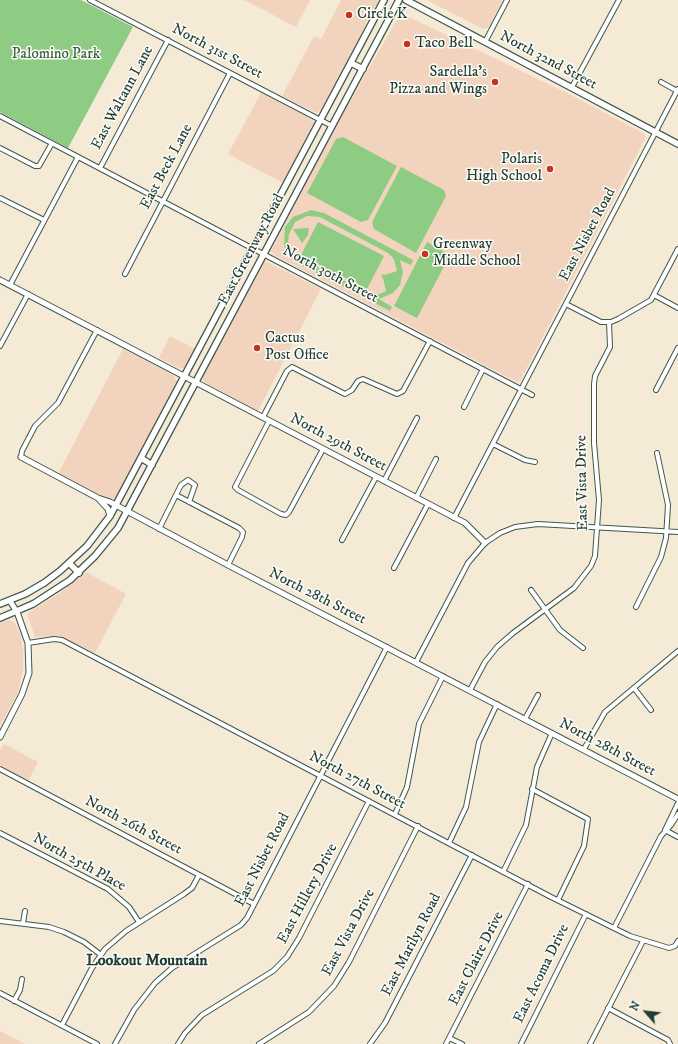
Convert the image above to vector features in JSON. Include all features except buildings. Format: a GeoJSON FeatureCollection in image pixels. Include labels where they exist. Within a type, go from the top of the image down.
{"type":"FeatureCollection","features":[{"type":"Feature","properties":{"kind":"main road","name":"East Greenway Road"},"geometry":{"type":"LineString","coordinates":[[0,604],[10,601],[44,583],[69,563],[87,546],[110,516],[384,0]]}},
{"type":"Feature","properties":{"kind":"main road","name":"East Greenway Road"},"geometry":{"type":"LineString","coordinates":[[0,618],[17,612],[52,594],[79,573],[109,540],[127,512],[399,0]]}},
{"type":"Feature","properties":{"kind":"main road","name":"North 32nd Street"},"geometry":{"type":"LineString","coordinates":[[406,0],[678,144]]}},
{"type":"Feature","properties":{"kind":"main road"},"geometry":{"type":"LineString","coordinates":[[351,63],[363,69]]}},
{"type":"Feature","properties":{"kind":"main road"},"geometry":{"type":"LineString","coordinates":[[141,458],[152,465]]}},
{"type":"Feature","properties":{"kind":"main road"},"geometry":{"type":"LineString","coordinates":[[69,563],[79,573]]}},
{"type":"Feature","properties":{"kind":"street","name":"North 31st Street"},"geometry":{"type":"LineString","coordinates":[[90,0],[332,126]]}},
{"type":"Feature","properties":{"kind":"street"},"geometry":{"type":"LineString","coordinates":[[485,42],[507,0]]}},
{"type":"Feature","properties":{"kind":"street"},"geometry":{"type":"LineString","coordinates":[[572,88],[619,0]]}},
{"type":"Feature","properties":{"kind":"street","name":"East Waltann Lane"},"geometry":{"type":"LineString","coordinates":[[100,168],[168,40]]}},
{"type":"Feature","properties":{"kind":"street","name":"East Beck Lane"},"geometry":{"type":"LineString","coordinates":[[124,274],[230,72]]}},
{"type":"Feature","properties":{"kind":"street","name":"East Nisbet Road"},"geometry":{"type":"LineString","coordinates":[[454,518],[678,90],[661,82]]}},
{"type":"Feature","properties":{"kind":"street","name":"North 30th Street"},"geometry":{"type":"LineString","coordinates":[[0,116],[163,200],[521,389]]}},
{"type":"Feature","properties":{"kind":"street"},"geometry":{"type":"LineString","coordinates":[[0,148],[35,166],[39,166],[52,143]]}},
{"type":"Feature","properties":{"kind":"street"},"geometry":{"type":"LineString","coordinates":[[10,285],[78,157]]}},
{"type":"Feature","properties":{"kind":"street"},"geometry":{"type":"LineString","coordinates":[[0,198],[44,220]]}},
{"type":"Feature","properties":{"kind":"street"},"geometry":{"type":"LineString","coordinates":[[566,304],[596,320],[609,322],[618,319],[646,303],[654,295],[678,249]]}},
{"type":"Feature","properties":{"kind":"street","name":"North 29th Street"},"geometry":{"type":"LineString","coordinates":[[0,280],[454,518],[470,527],[485,543]]}},
{"type":"Feature","properties":{"kind":"street"},"geometry":{"type":"LineString","coordinates":[[0,346],[28,294]]}},
{"type":"Feature","properties":{"kind":"street"},"geometry":{"type":"LineString","coordinates":[[654,295],[678,308]]}},
{"type":"Feature","properties":{"kind":"street","name":"East Vista Drive"},"geometry":{"type":"LineString","coordinates":[[470,690],[485,662],[497,647],[574,588],[587,573],[595,556],[599,491],[594,443],[594,384],[595,376],[610,347],[609,322]]}},
{"type":"Feature","properties":{"kind":"street"},"geometry":{"type":"LineString","coordinates":[[21,456],[22,451],[35,426],[58,403],[97,330]]}},
{"type":"Feature","properties":{"kind":"street"},"geometry":{"type":"LineString","coordinates":[[263,417],[286,371],[292,367],[345,394],[352,390],[358,381],[363,379],[397,394],[403,391],[430,341]]}},
{"type":"Feature","properties":{"kind":"street"},"geometry":{"type":"LineString","coordinates":[[656,390],[678,348]]}},
{"type":"Feature","properties":{"kind":"street"},"geometry":{"type":"LineString","coordinates":[[464,407],[483,369]]}},
{"type":"Feature","properties":{"kind":"street"},"geometry":{"type":"LineString","coordinates":[[521,389],[532,395]]}},
{"type":"Feature","properties":{"kind":"street"},"geometry":{"type":"LineString","coordinates":[[384,481],[417,418]]}},
{"type":"Feature","properties":{"kind":"street"},"geometry":{"type":"LineString","coordinates":[[269,421],[234,487],[281,514],[286,515],[323,449]]}},
{"type":"Feature","properties":{"kind":"street"},"geometry":{"type":"LineString","coordinates":[[493,444],[525,460],[535,462]]}},
{"type":"Feature","properties":{"kind":"street"},"geometry":{"type":"LineString","coordinates":[[636,607],[661,557],[666,531],[668,505],[657,453]]}},
{"type":"Feature","properties":{"kind":"street","name":"North 28th Street"},"geometry":{"type":"LineString","coordinates":[[21,456],[98,498],[108,509],[110,516]]}},
{"type":"Feature","properties":{"kind":"street"},"geometry":{"type":"LineString","coordinates":[[416,498],[436,459]]}},
{"type":"Feature","properties":{"kind":"street"},"geometry":{"type":"LineString","coordinates":[[342,540],[376,477]]}},
{"type":"Feature","properties":{"kind":"street"},"geometry":{"type":"LineString","coordinates":[[159,529],[176,495],[185,481],[188,480],[195,485],[195,489],[189,502]]}},
{"type":"Feature","properties":{"kind":"street"},"geometry":{"type":"LineString","coordinates":[[176,495],[239,528],[243,532],[242,538],[228,566]]}},
{"type":"Feature","properties":{"kind":"street","name":"North 28th Street"},"geometry":{"type":"LineString","coordinates":[[98,498],[104,499],[116,505],[228,566],[678,799]]}},
{"type":"Feature","properties":{"kind":"street"},"geometry":{"type":"LineString","coordinates":[[394,568],[428,504]]}},
{"type":"Feature","properties":{"kind":"street"},"geometry":{"type":"LineString","coordinates":[[416,662],[464,570],[485,543],[507,530],[531,524],[678,532]]}},
{"type":"Feature","properties":{"kind":"street"},"geometry":{"type":"LineString","coordinates":[[531,590],[563,633],[583,648]]}},
{"type":"Feature","properties":{"kind":"street"},"geometry":{"type":"LineString","coordinates":[[0,737],[27,684],[30,658],[28,643],[17,612],[10,601]]}},
{"type":"Feature","properties":{"kind":"street","name":"North 27th Street"},"geometry":{"type":"LineString","coordinates":[[28,643],[54,639],[62,640],[503,872],[614,928],[643,941],[669,948],[675,946],[678,941]]}},
{"type":"Feature","properties":{"kind":"street","name":"East Nisbet Road"},"geometry":{"type":"LineString","coordinates":[[115,1044],[136,1006],[155,983],[172,968],[241,925],[254,904],[387,647]]}},
{"type":"Feature","properties":{"kind":"street"},"geometry":{"type":"LineString","coordinates":[[584,749],[605,712],[678,651]]}},
{"type":"Feature","properties":{"kind":"street"},"geometry":{"type":"LineString","coordinates":[[395,814],[407,787],[419,724],[443,676]]}},
{"type":"Feature","properties":{"kind":"street"},"geometry":{"type":"LineString","coordinates":[[634,688],[651,710]]}},
{"type":"Feature","properties":{"kind":"street"},"geometry":{"type":"LineString","coordinates":[[525,719],[538,694]]}},
{"type":"Feature","properties":{"kind":"street"},"geometry":{"type":"LineString","coordinates":[[449,843],[466,807],[479,742],[497,704]]}},
{"type":"Feature","properties":{"kind":"street"},"geometry":{"type":"LineString","coordinates":[[503,872],[526,825],[532,789],[540,756],[552,733]]}},
{"type":"Feature","properties":{"kind":"street","name":"North 26th Street"},"geometry":{"type":"LineString","coordinates":[[0,769],[254,904]]}},
{"type":"Feature","properties":{"kind":"street","name":"East Acoma Drive"},"geometry":{"type":"LineString","coordinates":[[532,789],[588,819],[584,846],[558,900]]}},
{"type":"Feature","properties":{"kind":"street","name":"East Hillery Drive"},"geometry":{"type":"LineString","coordinates":[[178,1044],[189,1028],[202,1015],[273,971],[287,957],[300,938],[370,801]]}},
{"type":"Feature","properties":{"kind":"street"},"geometry":{"type":"LineString","coordinates":[[614,928],[678,803]]}},
{"type":"Feature","properties":{"kind":"street"},"geometry":{"type":"LineString","coordinates":[[665,830],[671,825],[678,814]]}},
{"type":"Feature","properties":{"kind":"street","name":"East Vista Drive"},"geometry":{"type":"LineString","coordinates":[[259,1044],[309,1012],[334,986],[349,962],[418,826]]}},
{"type":"Feature","properties":{"kind":"street"},"geometry":{"type":"LineString","coordinates":[[665,830],[678,837]]}},
{"type":"Feature","properties":{"kind":"street","name":"North 25th Place"},"geometry":{"type":"LineString","coordinates":[[0,833],[115,894],[130,907],[139,922]]}},
{"type":"Feature","properties":{"kind":"street","name":"East Marilyn Road"},"geometry":{"type":"LineString","coordinates":[[370,1044],[385,1023],[472,855]]}},
{"type":"Feature","properties":{"kind":"street"},"geometry":{"type":"LineString","coordinates":[[62,1025],[101,955],[115,940],[139,922],[192,888],[199,875]]}},
{"type":"Feature","properties":{"kind":"street","name":"East Claire Drive"},"geometry":{"type":"LineString","coordinates":[[446,1044],[528,884]]}},
{"type":"Feature","properties":{"kind":"street"},"geometry":{"type":"LineString","coordinates":[[24,911],[24,923]]}},
{"type":"Feature","properties":{"kind":"street","name":"East Acoma Drive"},"geometry":{"type":"LineString","coordinates":[[521,1044],[586,914]]}},
{"type":"Feature","properties":{"kind":"street"},"geometry":{"type":"LineString","coordinates":[[0,920],[49,927],[64,932],[84,942],[101,955]]}},
{"type":"Feature","properties":{"kind":"street"},"geometry":{"type":"LineString","coordinates":[[590,1044],[643,941]]}},
{"type":"Feature","properties":{"kind":"street"},"geometry":{"type":"LineString","coordinates":[[14,1001],[20,990],[22,979]]}},
{"type":"Feature","properties":{"kind":"street"},"geometry":{"type":"LineString","coordinates":[[0,993],[97,1044]]}},
{"type":"Feature","properties":{"kind":"street"},"geometry":{"type":"LineString","coordinates":[[608,1008],[668,1040],[670,1044]]}},
{"type":"Feature","properties":{"kind":"street"},"geometry":{"type":"LineString","coordinates":[[450,1038],[462,1044]]}},
{"type":"Feature","properties":{"kind":"shaded area"},"geometry":{"type":"Polygon","coordinates":[[[244,0],[310,0],[296,27],[244,0]]]}},
{"type":"Feature","properties":{"kind":"shaded area"},"geometry":{"type":"Polygon","coordinates":[[[341,0],[378,0],[378,3],[368,18],[359,40],[322,110],[317,113],[282,96],[314,36],[321,39],[341,0]]]}},
{"type":"Feature","properties":{"kind":"shaded area"},"geometry":{"type":"Polygon","coordinates":[[[427,0],[503,0],[489,27],[483,29],[427,0]]]}},
{"type":"Feature","properties":{"kind":"shaded area"},"geometry":{"type":"Polygon","coordinates":[[[401,13],[573,96],[643,133],[646,137],[520,381],[517,382],[274,255],[271,251],[335,127],[401,13]]]}},
{"type":"Feature","properties":{"kind":"shaded area"},"geometry":{"type":"Polygon","coordinates":[[[261,93],[311,119],[314,123],[283,183],[228,154],[261,93]]]}},
{"type":"Feature","properties":{"kind":"shaded area"},"geometry":{"type":"Polygon","coordinates":[[[265,261],[321,289],[258,411],[204,382],[202,378],[265,261]]]}},
{"type":"Feature","properties":{"kind":"shaded area"},"geometry":{"type":"Polygon","coordinates":[[[170,336],[195,349],[184,368],[179,368],[159,358],[170,336]]]}},
{"type":"Feature","properties":{"kind":"shaded area"},"geometry":{"type":"Polygon","coordinates":[[[123,349],[173,375],[177,381],[116,497],[110,500],[58,474],[123,349]]]}},
{"type":"Feature","properties":{"kind":"shaded area"},"geometry":{"type":"Polygon","coordinates":[[[86,572],[126,594],[95,653],[60,636],[35,637],[28,613],[58,594],[86,572]]]}},
{"type":"Feature","properties":{"kind":"shaded area"},"geometry":{"type":"Polygon","coordinates":[[[10,620],[15,623],[21,636],[23,670],[18,692],[0,726],[0,622],[10,620]]]}},
{"type":"Feature","properties":{"kind":"shaded area"},"geometry":{"type":"Polygon","coordinates":[[[4,744],[38,762],[28,781],[0,765],[0,751],[4,744]]]}},
{"type":"Feature","properties":{"kind":"shaded area"},"geometry":{"type":"Polygon","coordinates":[[[0,1031],[25,1044],[0,1044],[0,1031]]]}},
{"type":"Feature","properties":{"kind":"green space","name":"Palomino Park"},"geometry":{"type":"Polygon","coordinates":[[[0,0],[81,0],[133,27],[68,148],[0,112],[0,0]]]}},
{"type":"Feature","properties":{"kind":"green space"},"geometry":{"type":"Polygon","coordinates":[[[343,137],[397,166],[368,220],[361,222],[307,193],[336,139],[343,137]]]}},
{"type":"Feature","properties":{"kind":"green space"},"geometry":{"type":"Polygon","coordinates":[[[401,167],[444,190],[446,196],[416,253],[374,229],[372,222],[401,167]]]}},
{"type":"Feature","properties":{"kind":"green space"},"geometry":{"type":"Polygon","coordinates":[[[311,210],[324,213],[413,260],[411,265],[400,260],[403,272],[400,285],[393,293],[379,299],[392,307],[390,311],[296,262],[290,257],[284,245],[285,227],[293,217],[311,210]],[[307,216],[295,222],[289,234],[288,241],[294,254],[365,292],[380,294],[386,291],[383,278],[381,277],[383,274],[385,275],[397,271],[394,259],[388,253],[320,217],[307,216]]]}},
{"type":"Feature","properties":{"kind":"green space"},"geometry":{"type":"Polygon","coordinates":[[[318,222],[384,256],[367,289],[301,255],[318,222]]]}},
{"type":"Feature","properties":{"kind":"green space"},"geometry":{"type":"Polygon","coordinates":[[[309,228],[308,235],[302,243],[293,229],[309,228]]]}},
{"type":"Feature","properties":{"kind":"green space"},"geometry":{"type":"Polygon","coordinates":[[[427,242],[450,255],[417,318],[394,306],[427,242]]]}},
{"type":"Feature","properties":{"kind":"place","name":"Circle K"},"geometry":{"type":"Point","coordinates":[349,15]}},
{"type":"Feature","properties":{"kind":"place","name":"Taco Bell"},"geometry":{"type":"Point","coordinates":[407,44]}},
{"type":"Feature","properties":{"kind":"place","name":"Sardella's Pizza and Wings"},"geometry":{"type":"Point","coordinates":[495,82]}},
{"type":"Feature","properties":{"kind":"place","name":"Polaris High School"},"geometry":{"type":"Point","coordinates":[550,169]}},
{"type":"Feature","properties":{"kind":"place","name":"Greenway Middle School"},"geometry":{"type":"Point","coordinates":[425,254]}},
{"type":"Feature","properties":{"kind":"place","name":"Cactus Post Office"},"geometry":{"type":"Point","coordinates":[257,348]}},
{"type":"Feature","properties":{"kind":"district","name":"Lookout Mountain"},"geometry":{"type":"Point","coordinates":[147,962]}}]}
